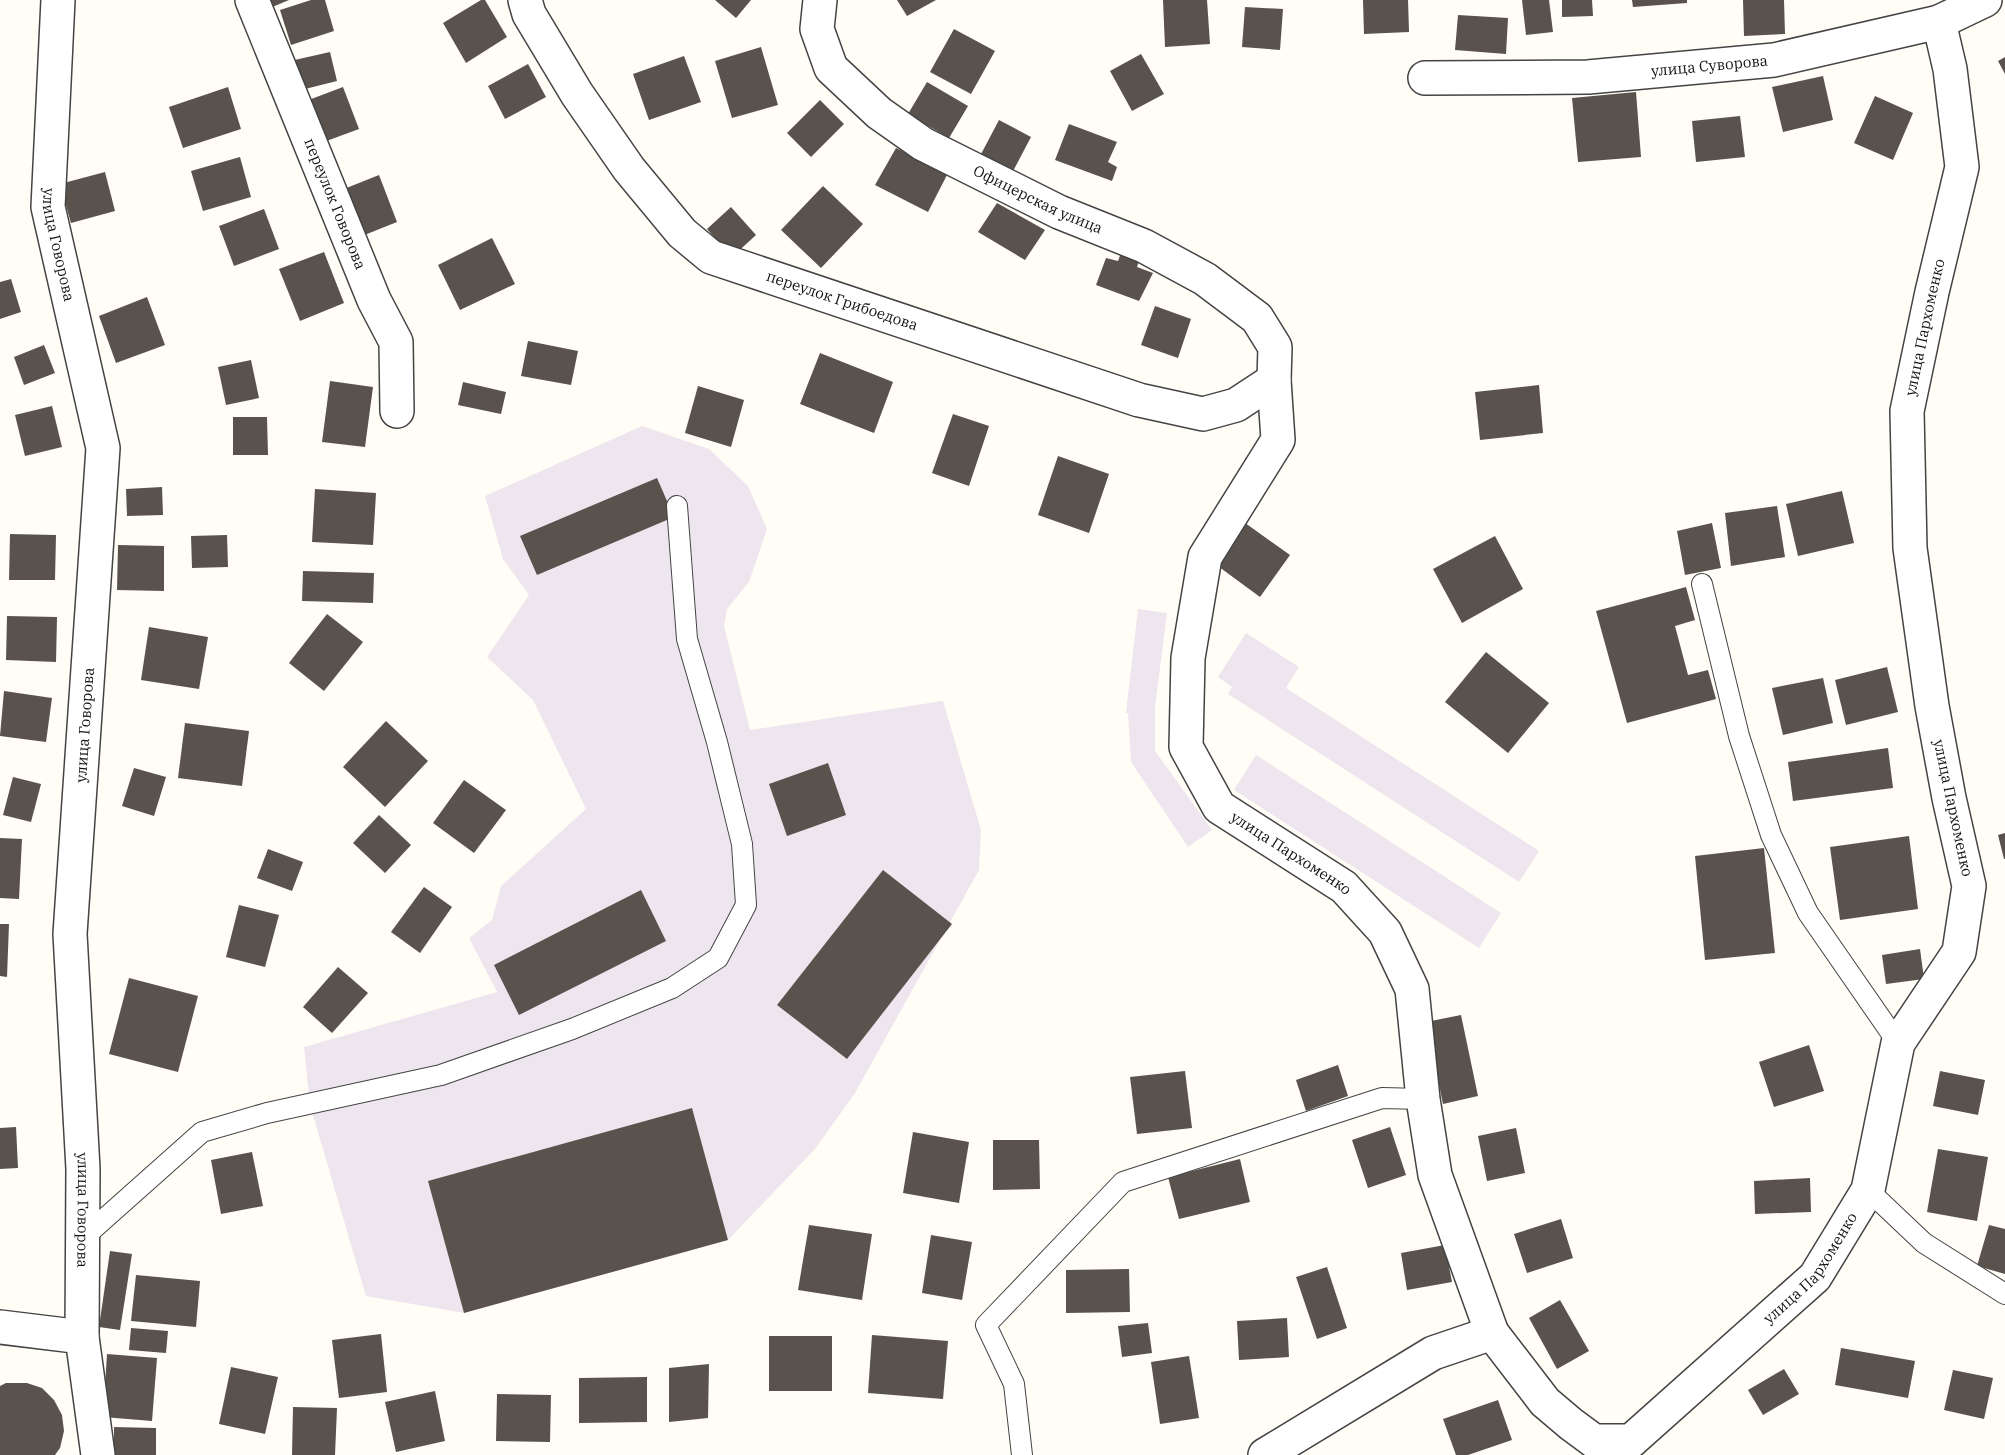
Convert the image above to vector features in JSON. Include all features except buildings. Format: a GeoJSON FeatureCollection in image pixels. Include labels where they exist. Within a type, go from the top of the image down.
{"type":"FeatureCollection","features":[{"type":"Feature","properties":{"kind":"street","name":"улица Говорова"},"geometry":{"type":"LineString","coordinates":[[58,0],[48,207],[103,448],[70,934],[82,1169],[84,1237],[82,1337],[98,1455]]}},
{"type":"Feature","properties":{"kind":"street","name":"переулок Говорова"},"geometry":{"type":"LineString","coordinates":[[252,0],[374,300],[396,342],[397,411]]}},
{"type":"Feature","properties":{"kind":"street","name":"переулок Грибоедова"},"geometry":{"type":"LineString","coordinates":[[525,0],[529,14],[577,94],[629,169],[682,233],[711,257],[1150,403],[1203,414],[1236,405],[1274,380]]}},
{"type":"Feature","properties":{"kind":"street","name":"Офицерская улица"},"geometry":{"type":"LineString","coordinates":[[820,0],[817,29],[831,68],[879,113],[923,144],[1059,212],[1144,246],[1205,279],[1257,318],[1275,347],[1274,380]]}},
{"type":"Feature","properties":{"kind":"street","name":"улица Суворова"},"geometry":{"type":"LineString","coordinates":[[1425,78],[1588,77],[1774,60],[1939,22],[1986,0]]}},
{"type":"Feature","properties":{"kind":"street","name":"улица Пархоменко"},"geometry":{"type":"LineString","coordinates":[[1274,380],[1278,440],[1206,557],[1188,658],[1186,747],[1219,807],[1344,887],[1385,932],[1412,989],[1423,1099],[1435,1175],[1492,1333],[1545,1402],[1572,1424],[1594,1441],[1631,1441],[1815,1277],[1868,1190],[1898,1043],[1959,952],[1969,886],[1949,798],[1932,706],[1910,548],[1908,411],[1932,292],[1962,167],[1950,69],[1939,22]]}},
{"type":"Feature","properties":{"kind":"street"},"geometry":{"type":"LineString","coordinates":[[0,1327],[82,1337]]}},
{"type":"Feature","properties":{"kind":"street"},"geometry":{"type":"LineString","coordinates":[[1265,1455],[1433,1353],[1492,1333]]}},
{"type":"Feature","properties":{"kind":"lane"},"geometry":{"type":"LineString","coordinates":[[84,1237],[202,1132],[267,1113],[441,1075],[572,1029],[672,988],[718,958],[746,905],[742,844],[717,742],[687,639],[677,506]]}},
{"type":"Feature","properties":{"kind":"lane"},"geometry":{"type":"LineString","coordinates":[[1702,584],[1740,736],[1771,835],[1808,913],[1898,1043]]}},
{"type":"Feature","properties":{"kind":"lane"},"geometry":{"type":"LineString","coordinates":[[1022,1455],[1014,1384],[986,1325],[1123,1182],[1382,1098],[1423,1099]]}},
{"type":"Feature","properties":{"kind":"lane"},"geometry":{"type":"LineString","coordinates":[[1868,1190],[1924,1243],[2005,1294]]}},
{"type":"Feature","properties":{"kind":"shaded area"},"geometry":{"type":"Polygon","coordinates":[[[642,426],[709,449],[748,486],[767,529],[749,582],[727,609],[724,626],[750,730],[943,701],[981,830],[979,870],[855,1093],[815,1149],[728,1240],[464,1313],[366,1296],[310,1105],[304,1047],[497,992],[469,938],[492,920],[501,886],[586,809],[533,700],[487,657],[529,595],[503,559],[485,496],[642,426]]]}},
{"type":"Feature","properties":{"kind":"shaded area"},"geometry":{"type":"Polygon","coordinates":[[[1138,609],[1167,613],[1155,707],[1155,751],[1212,830],[1188,847],[1131,762],[1128,713],[1126,713],[1138,609]]]}},
{"type":"Feature","properties":{"kind":"shaded area"},"geometry":{"type":"Polygon","coordinates":[[[1246,633],[1299,667],[1286,688],[1539,851],[1519,882],[1228,694],[1232,687],[1218,677],[1246,633]]]}},
{"type":"Feature","properties":{"kind":"shaded area"},"geometry":{"type":"Polygon","coordinates":[[[1256,755],[1501,913],[1479,948],[1234,790],[1256,755]]]}}]}
